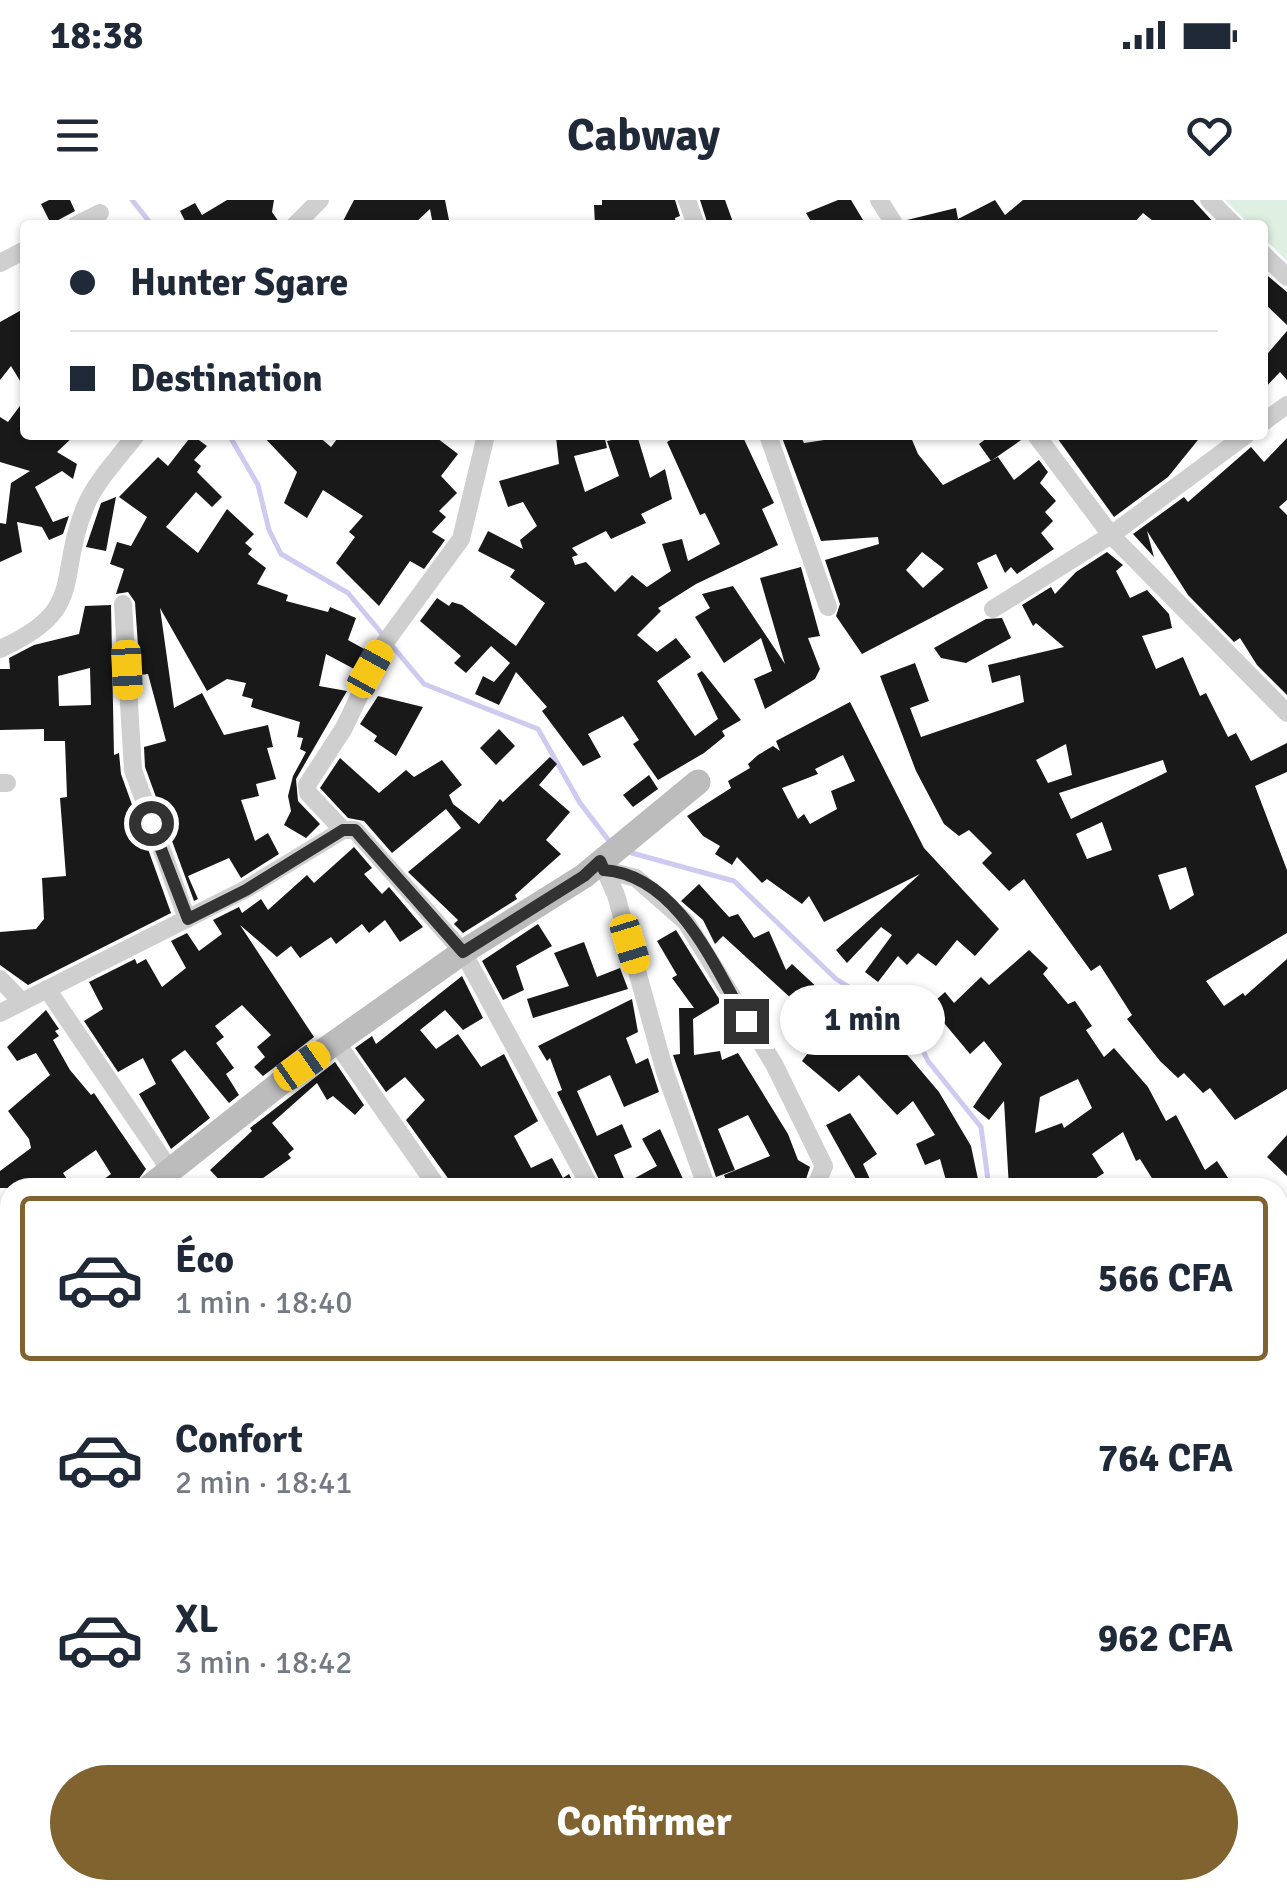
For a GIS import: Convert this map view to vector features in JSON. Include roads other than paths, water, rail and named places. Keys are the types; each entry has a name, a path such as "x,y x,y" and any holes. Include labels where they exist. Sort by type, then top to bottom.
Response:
{"street":[{"path":"300,220 320,200"},
{"path":"1209,200 1229,220"},
{"path":"86,220 100,213"},
{"path":"1268,259 1287,278"},
{"path":"0,648 34,633 59,608 87,502 132,440"},
{"path":"485,440 462,539 384,644 344,728 307,784 308,794 343,830 361,833 463,952 586,1178"},
{"path":"770,440 828,607"},
{"path":"1040,440 1110,535 1287,713"},
{"path":"993,609 1110,535 1239,440"},
{"path":"123,604 133,770 188,919"},
{"path":"160,1178 336,1042 463,952 584,876 698,782"},
{"path":"0,1013 246,890 343,830"},
{"path":"607,859 665,1072 704,1178"},
{"path":"607,859 636,878 686,922 774,1064 809,1131 824,1166 820,1178"},
{"path":"0,980 21,1001"},
{"path":"47,989 170,1170"},
{"path":"336,1042 431,1178"}],"waterway":[{"path":"132,200 148,220"},
{"path":"232,440 258,485 269,530 281,554 348,593 424,684 538,729 580,803 610,842"},
{"path":"628,852 734,881 836,979 911,1026 928,1061 981,1127 988,1178"}]}
